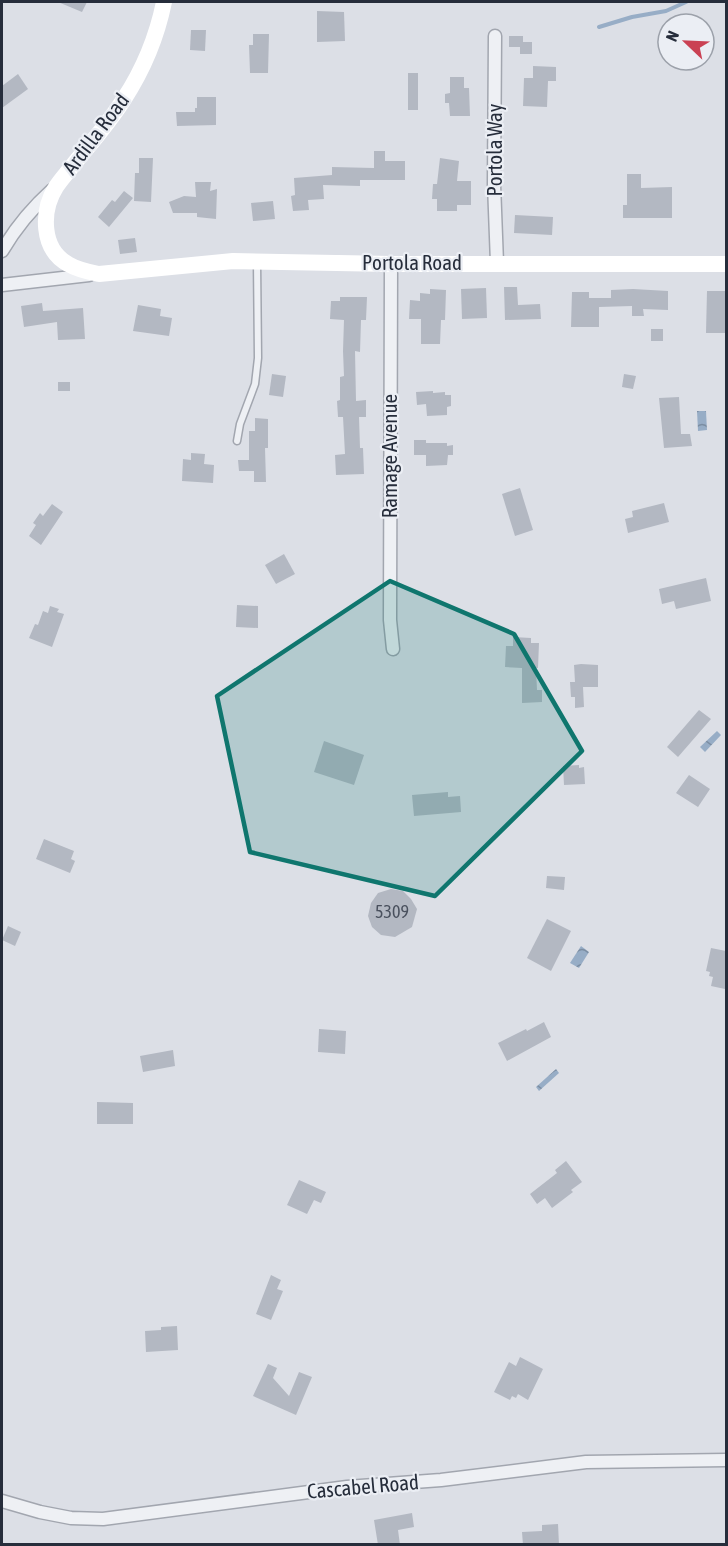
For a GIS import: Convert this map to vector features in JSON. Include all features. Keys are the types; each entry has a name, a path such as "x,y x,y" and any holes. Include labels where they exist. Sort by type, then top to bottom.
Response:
{"street":[{"name":"Ardilla Road","path":"2,252 12,234 33,208 55,188 110,120 134,83 148,55 164,2"},
{"name":"Portola Way","path":"495,36 494,184 497,263"},
{"name":"Portola Road","path":"55,188 45,222 49,242 60,259 68,265 99,274"},
{"name":"Portola Road","path":"2,285 233,261 391,264 726,264"},
{"name":"Ramage Avenue","path":"391,264 390,620 393,649"},
{"name":"Cascabel Road","path":"2,1501 71,1518 103,1520 347,1487 441,1480 586,1462 726,1460"}],"lane":[{"path":"237,441 240,424 255,384 258,358 257,262"}],"highlighted area":[{"path":"390,581 514,634 582,751 435,896 250,852 217,696"}],"water":[{"path":"697,411 706,411 707,430 698,431"},
{"path":"717,731 721,735 705,752 700,747"},
{"path":"581,946 589,952 579,968 570,963"},
{"path":"556,1069 559,1073 539,1091 536,1087"}],"building":[{"path":"58,2 87,2 82,12"},
{"path":"317,11 344,12 345,41 317,42"},
{"path":"191,30 206,30 205,51 190,50"},
{"path":"253,34 269,34 268,73 250,73 249,45 253,45"},
{"path":"509,36 523,36 523,42 532,42 532,54 520,54 520,47 509,47"},
{"path":"533,66 556,67 556,81 548,81 547,107 523,106 524,78 533,78"},
{"path":"408,73 418,73 418,110 408,110"},
{"path":"18,74 28,89 2,108 2,86"},
{"path":"450,77 464,77 464,88 469,88 470,116 450,116 449,103 445,103 445,94 450,93"},
{"path":"197,97 216,97 216,125 177,126 176,112 195,112"},
{"path":"374,151 385,151 385,161 405,161 405,180 360,180 360,186 323,185 324,199 308,200 309,210 293,211 291,196 295,195 294,178 332,175 332,167 374,168"},
{"path":"139,158 153,158 151,202 134,201 135,173 139,173"},
{"path":"440,158 459,161 457,181 471,181 471,205 457,205 457,211 437,211 437,199 432,199 433,184 437,184"},
{"path":"627,174 641,174 641,188 672,187 672,218 623,218 623,205 627,205"},
{"path":"195,182 211,182 210,191 217,189 216,219 197,217 197,213 173,213 169,202 184,196 196,197"},
{"path":"124,191 133,198 109,227 98,217 112,200 115,202"},
{"path":"273,201 275,219 253,221 251,203"},
{"path":"515,215 553,217 552,235 514,233"},
{"path":"135,238 137,252 120,254 118,240"},
{"path":"504,287 517,287 518,305 540,304 541,319 505,320"},
{"path":"486,288 487,318 462,319 461,289"},
{"path":"430,289 446,290 445,320 441,320 440,344 421,344 421,319 409,319 410,300 420,301 420,293 430,294"},
{"path":"611,290 668,291 668,310 643,309 644,316 632,316 632,306 599,307 599,327 571,327 572,292 589,292 589,298 611,298"},
{"path":"707,291 726,291 726,333 706,333"},
{"path":"340,297 367,297 366,320 361,320 360,352 355,351 356,401 366,400 366,417 359,417 364,474 336,475 335,455 345,454 343,417 338,417 337,401 340,400 340,377 344,376 344,320 330,319 331,301 340,301"},
{"path":"42,303 43,311 83,308 85,339 58,340 57,322 24,327 21,306"},
{"path":"138,305 161,309 160,316 172,318 169,336 133,331"},
{"path":"651,329 663,329 663,341 651,341"},
{"path":"272,374 286,376 283,397 269,395"},
{"path":"624,374 636,376 633,389 622,387"},
{"path":"58,382 70,382 70,391 58,391"},
{"path":"433,391 433,393 445,392 445,395 451,395 451,406 447,407 447,415 427,416 426,404 417,405 416,392"},
{"path":"679,397 681,434 690,434 692,446 664,448 659,398"},
{"path":"255,418 268,419 268,448 265,448 266,482 254,482 254,471 239,471 238,460 249,460 249,431 255,431"},
{"path":"414,440 453,445 453,455 448,455 447,465 426,466 426,455 414,455"},
{"path":"191,453 205,454 204,464 214,465 213,483 182,481 183,459 191,460"},
{"path":"520,488 533,530 515,536 502,494"},
{"path":"664,503 669,522 628,533 625,519 633,517 632,511"},
{"path":"52,504 63,512 41,545 29,536 36,525 33,523 40,513 43,516"},
{"path":"284,554 295,574 276,584 265,565"},
{"path":"706,578 711,601 676,609 674,601 662,604 659,589"},
{"path":"237,605 258,606 258,628 236,627"},
{"path":"50,606 59,609 57,612 64,614 52,647 29,638 35,624 38,625 43,611 48,613"},
{"path":"513,637 531,638 531,643 539,643 538,668 536,668 537,690 542,690 542,702 522,703 522,668 505,667 506,646 513,646"},
{"path":"574,665 598,665 598,687 583,687 584,707 575,708 575,697 571,697 570,682 575,682"},
{"path":"699,710 711,719 678,757 667,747"},
{"path":"324,741 364,755 354,785 314,772"},
{"path":"579,765 579,768 584,767 585,784 564,785 563,766"},
{"path":"689,775 710,789 698,807 676,793"},
{"path":"448,792 448,797 460,796 461,812 414,816 412,795"},
{"path":"44,839 74,851 71,859 75,861 70,873 36,859"},
{"path":"547,876 565,877 564,890 546,888"},
{"path":"391,889 403,891 417,909 412,927 395,937 381,935 372,927 368,916 371,903 378,893"},
{"path":"547,919 571,931 551,971 527,958"},
{"path":"8,926 21,932 15,946 2,940"},
{"path":"711,948 726,951 725,989 711,986 713,977 709,976 710,972 706,971"},
{"path":"544,1022 551,1037 507,1061 498,1043"},
{"path":"319,1029 346,1031 345,1054 318,1052"},
{"path":"173,1050 175,1066 143,1072 140,1056"},
{"path":"97,1102 133,1103 133,1124 97,1124"},
{"path":"566,1161 582,1182 552,1208 545,1198 537,1204 530,1194 557,1173 555,1170"},
{"path":"299,1180 326,1192 321,1203 314,1200 307,1214 287,1205"},
{"path":"271,1275 281,1280 277,1289 283,1291 271,1320 256,1314"},
{"path":"177,1326 178,1350 146,1352 145,1331"},
{"path":"520,1357 543,1369 528,1400 518,1394 516,1398 512,1396 510,1400 494,1392 509,1362 516,1366"},
{"path":"268,1364 277,1368 273,1378 289,1396 299,1372 312,1377 296,1415 253,1396"},
{"path":"412,1513 414,1527 398,1530 400,1545 378,1545 374,1520"},
{"path":"558,1524 559,1545 523,1545 522,1532 542,1531 542,1525"}],"waterway":[{"path":"599,27 632,17 666,11 686,2"}]}
